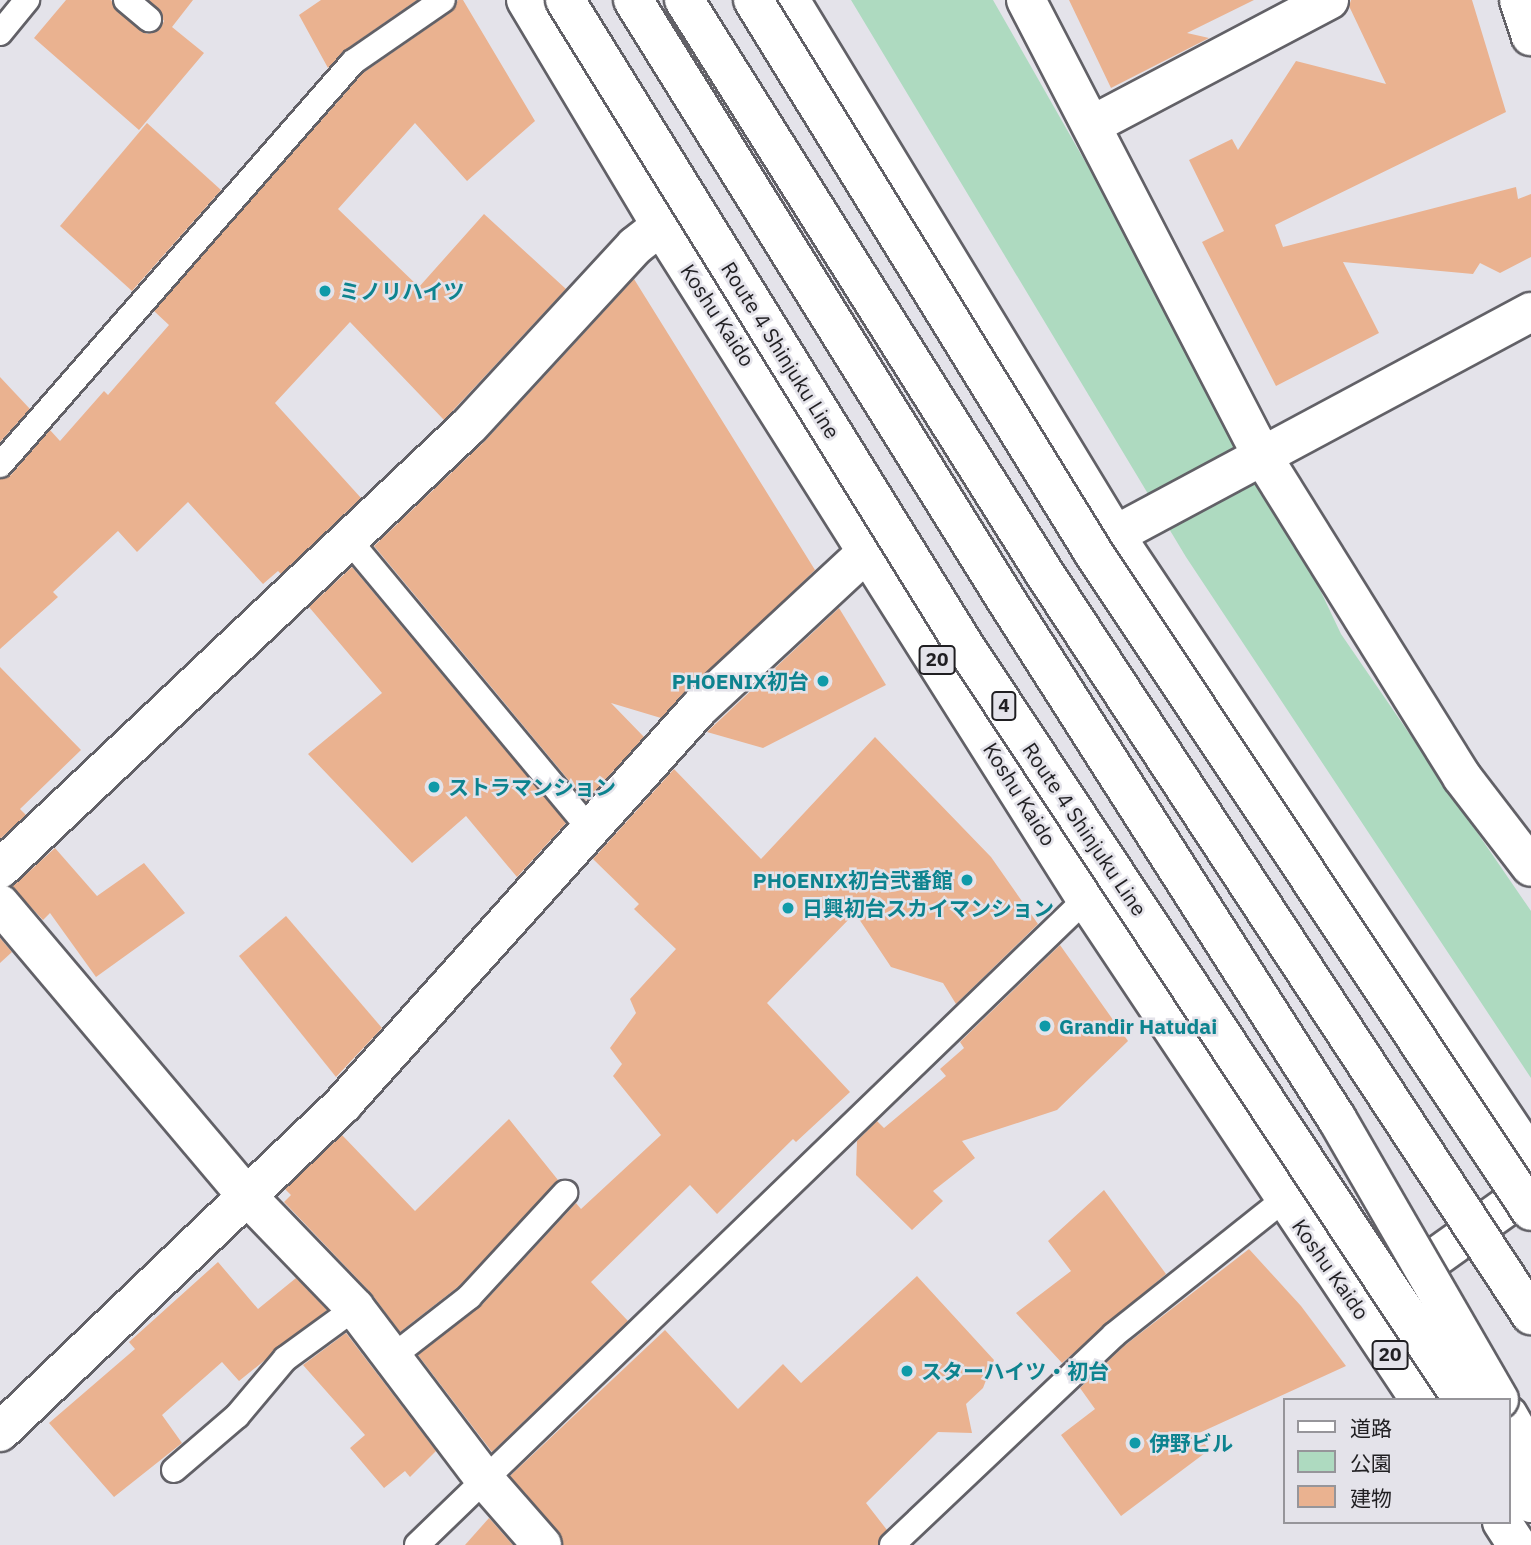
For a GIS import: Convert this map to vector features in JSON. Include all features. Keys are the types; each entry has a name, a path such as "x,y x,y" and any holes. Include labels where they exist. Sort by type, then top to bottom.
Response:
{"main road":[{"name":"Koshu Kaido","path":"526,0 661,226 1086,898 1283,1200 1419,1398"},
{"name":"Route 4 Shinjuku Line","path":"565,0 964,645 1462,1398"},
{"path":"634,0 1003,595 1337,1119 1498,1398"},
{"path":"684,0 1043,571 1531,1315"},
{"path":"752,0 1093,552 1531,1211"},
{"path":"790,0 1115,535 1531,1158"},
{"path":"1026,0 1261,454 1447,755 1531,867"},
{"path":"1092,125 1329,0"},
{"path":"1519,0 1531,36"},
{"path":"0,869 469,426 635,246 661,226"},
{"path":"1115,535 1261,454 1531,313"},
{"path":"0,1432 245,1194 343,1104 700,707 869,551"},
{"path":"0,904 245,1194 355,1308 486,1481 542,1545"},
{"path":"1360,1311 1531,1189"},
{"path":"1510,1418 1531,1455"},
{"path":"1510,1471 1531,1503"},
{"path":"1503,1524 1517,1545"}],"lane":[{"path":"0,33 27,0"},
{"path":"126,0 149,19"},
{"path":"0,464 353,62 443,0"},
{"path":"349,540 590,829"},
{"path":"416,1545 486,1481 1086,898"},
{"path":"392,1357 469,1297 565,1193"},
{"path":"892,1545 1114,1335 1283,1200"},
{"path":"174,1470 237,1416 285,1359 355,1308"}],"green space":[{"path":"851,0 993,0 1274,493 1341,634 1531,911 1531,1078 1186,557"}],"building":[{"path":"66,0 111,0 117,11 147,34 160,29 164,21 149,0 193,0 172,27 204,53 139,130 34,38"},
{"path":"321,0 417,0 345,50 328,68 299,15"},
{"path":"458,0 463,0 535,121 467,181 415,123 338,209 419,287 484,214 566,289 444,420 350,322 275,403 361,498 281,574 278,571 263,584 188,502 137,552 118,531 53,592 58,597 0,649 0,479 11,475 50,430 60,441 104,391 108,395 169,325 154,311 363,73 451,12"},
{"path":"1069,0 1254,0 1187,33 1209,38 1111,88"},
{"path":"1351,0 1472,0 1506,112 1275,225 1283,247 1516,187 1518,199 1531,194 1531,257 1500,273 1480,263 1473,274 1343,262 1379,333 1276,386 1202,242 1224,231 1189,160 1232,139 1238,150 1296,61 1386,84 1349,6"},
{"path":"147,123 221,190 132,291 60,226"},
{"path":"634,279 815,570 661,718 611,703 644,737 586,801 374,546 485,441"},
{"path":"0,377 30,409 0,442"},
{"path":"352,567 566,823 517,877 466,816 412,863 308,754 382,693 309,607"},
{"name":"PHOENIX初台","path":"839,608 886,685 763,748 707,732"},
{"path":"0,667 81,750 20,809 26,815 0,839"},
{"path":"875,737 991,857 1038,924 956,1004 943,983 891,967 855,913 767,1003 850,1092 796,1142 793,1139 717,1214 690,1185 591,1282 628,1321 492,1452 418,1355 480,1307 576,1203 581,1209 661,1135 613,1076 622,1064 610,1048 636,1013 630,999 676,949 634,909 639,904 593,859 674,769 761,859"},
{"path":"55,848 97,896 144,863 185,913 96,977 50,913 43,920 12,887"},
{"path":"286,916 382,1028 336,1077 239,956"},
{"path":"0,938 12,952 0,963"},
{"name":"Grandir Hatudai","path":"1060,945 1128,1041 1057,1110 962,1141 975,1158 933,1191 943,1201 912,1230 856,1175 857,1141 877,1121 884,1128 946,1076 940,1069 964,1048 960,1042"},
{"path":"509,1119 558,1180 459,1286 400,1332 371,1293 284,1202 291,1195 285,1189 342,1135 415,1211"},
{"path":"1104,1190 1166,1274 1062,1363 1016,1313 1071,1271 1048,1241"},
{"path":"1249,1249 1301,1306 1346,1366 1197,1434 1209,1450 1121,1516 1061,1435 1095,1409 1080,1388 1124,1346"},
{"path":"218,1262 258,1309 296,1278 327,1310 239,1381 222,1362 162,1415 182,1443 114,1497 49,1423 135,1349 129,1342"},
{"path":"917,1276 994,1360 983,1388 966,1404 972,1433 938,1432 866,1503 887,1530 878,1545 563,1545 558,1531 510,1476 665,1330 738,1409 783,1364 801,1383"},
{"path":"346,1333 436,1451 410,1477 405,1471 384,1488 350,1448 365,1435 303,1365"},
{"path":"489,1518 513,1545 465,1545"}],"place":[{"name":"ミノリハイツ","path":"325,291"},
{"name":"PHOENIX初台","path":"823,681"},
{"name":"ストラマンション","path":"434,787"},
{"name":"PHOENIX初台弐番館","path":"967,880"},
{"name":"日興初台スカイマンション","path":"788,908"},
{"name":"Grandir Hatudai","path":"1045,1026"},
{"name":"スターハイツ・初台","path":"907,1371"},
{"name":"伊野ビル","path":"1135,1443"}]}
